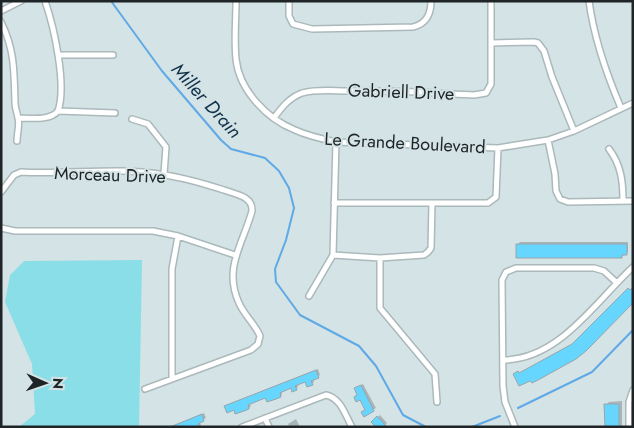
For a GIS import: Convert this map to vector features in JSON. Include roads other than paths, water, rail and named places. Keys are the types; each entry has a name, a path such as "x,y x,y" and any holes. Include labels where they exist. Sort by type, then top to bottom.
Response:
{"street":[{"path":"1,11 21,1"},
{"path":"19,118 52,116 58,111 60,106 56,34 45,1"},
{"name":"Le Grande Boulevard","path":"236,1 236,58 240,78 250,96 274,118 293,130 315,138 336,142 498,148 548,140 574,131 633,103"},
{"path":"289,1 290,21 298,26 312,29 413,28 419,26 425,20 430,12 431,1"},
{"path":"491,1 492,43 534,42 538,44 544,51 552,77 574,131"},
{"path":"589,1 593,28 602,61 621,108"},
{"path":"1,22 10,42 13,55 15,105 19,118 17,141"},
{"name":"Gabriell Drive","path":"274,118 283,105 292,98 314,91 381,90 474,95 486,93 491,84 492,43"},
{"path":"58,56 114,55"},
{"path":"58,111 115,113"},
{"path":"132,120 148,124 166,147 164,174"},
{"path":"548,140 553,162 556,191 560,199 568,202 633,202"},
{"path":"310,296 333,256 336,142"},
{"path":"334,203 481,204 492,201 496,197 497,190 498,148"},
{"path":"609,149 621,170 623,201"},
{"name":"Morceau Drive","path":"2,188 14,175 21,172 164,174 216,188 242,196 250,201 252,206 252,211 235,255"},
{"path":"333,256 380,258 422,256 431,248 432,203"},
{"path":"1,228 15,231 152,231 178,236 235,255 232,268 235,293 239,305 260,336 258,344 251,350 144,389"},
{"path":"172,379 172,269 178,236"},
{"path":"380,258 380,308 435,374 437,402"},
{"path":"515,427 505,402 503,360 502,280 508,270 516,268 594,268 604,272 617,283"},
{"path":"503,360 520,360 556,342 570,332 633,268"},
{"path":"629,427 629,402 633,390"},
{"path":"242,427 326,394 338,401 352,427"},
{"path":"265,418 269,427"}],"waterway":[{"name":"Miller Drain","path":"111,1 162,71 221,140 231,149 265,158 279,171 289,188 294,208 286,240 275,269 276,282 300,315 359,346 376,366 403,415 426,427"},
{"name":"Miller Drain","path":"518,408 592,372 633,330"},
{"name":"Miller Drain","path":"472,427 500,416"}]}
